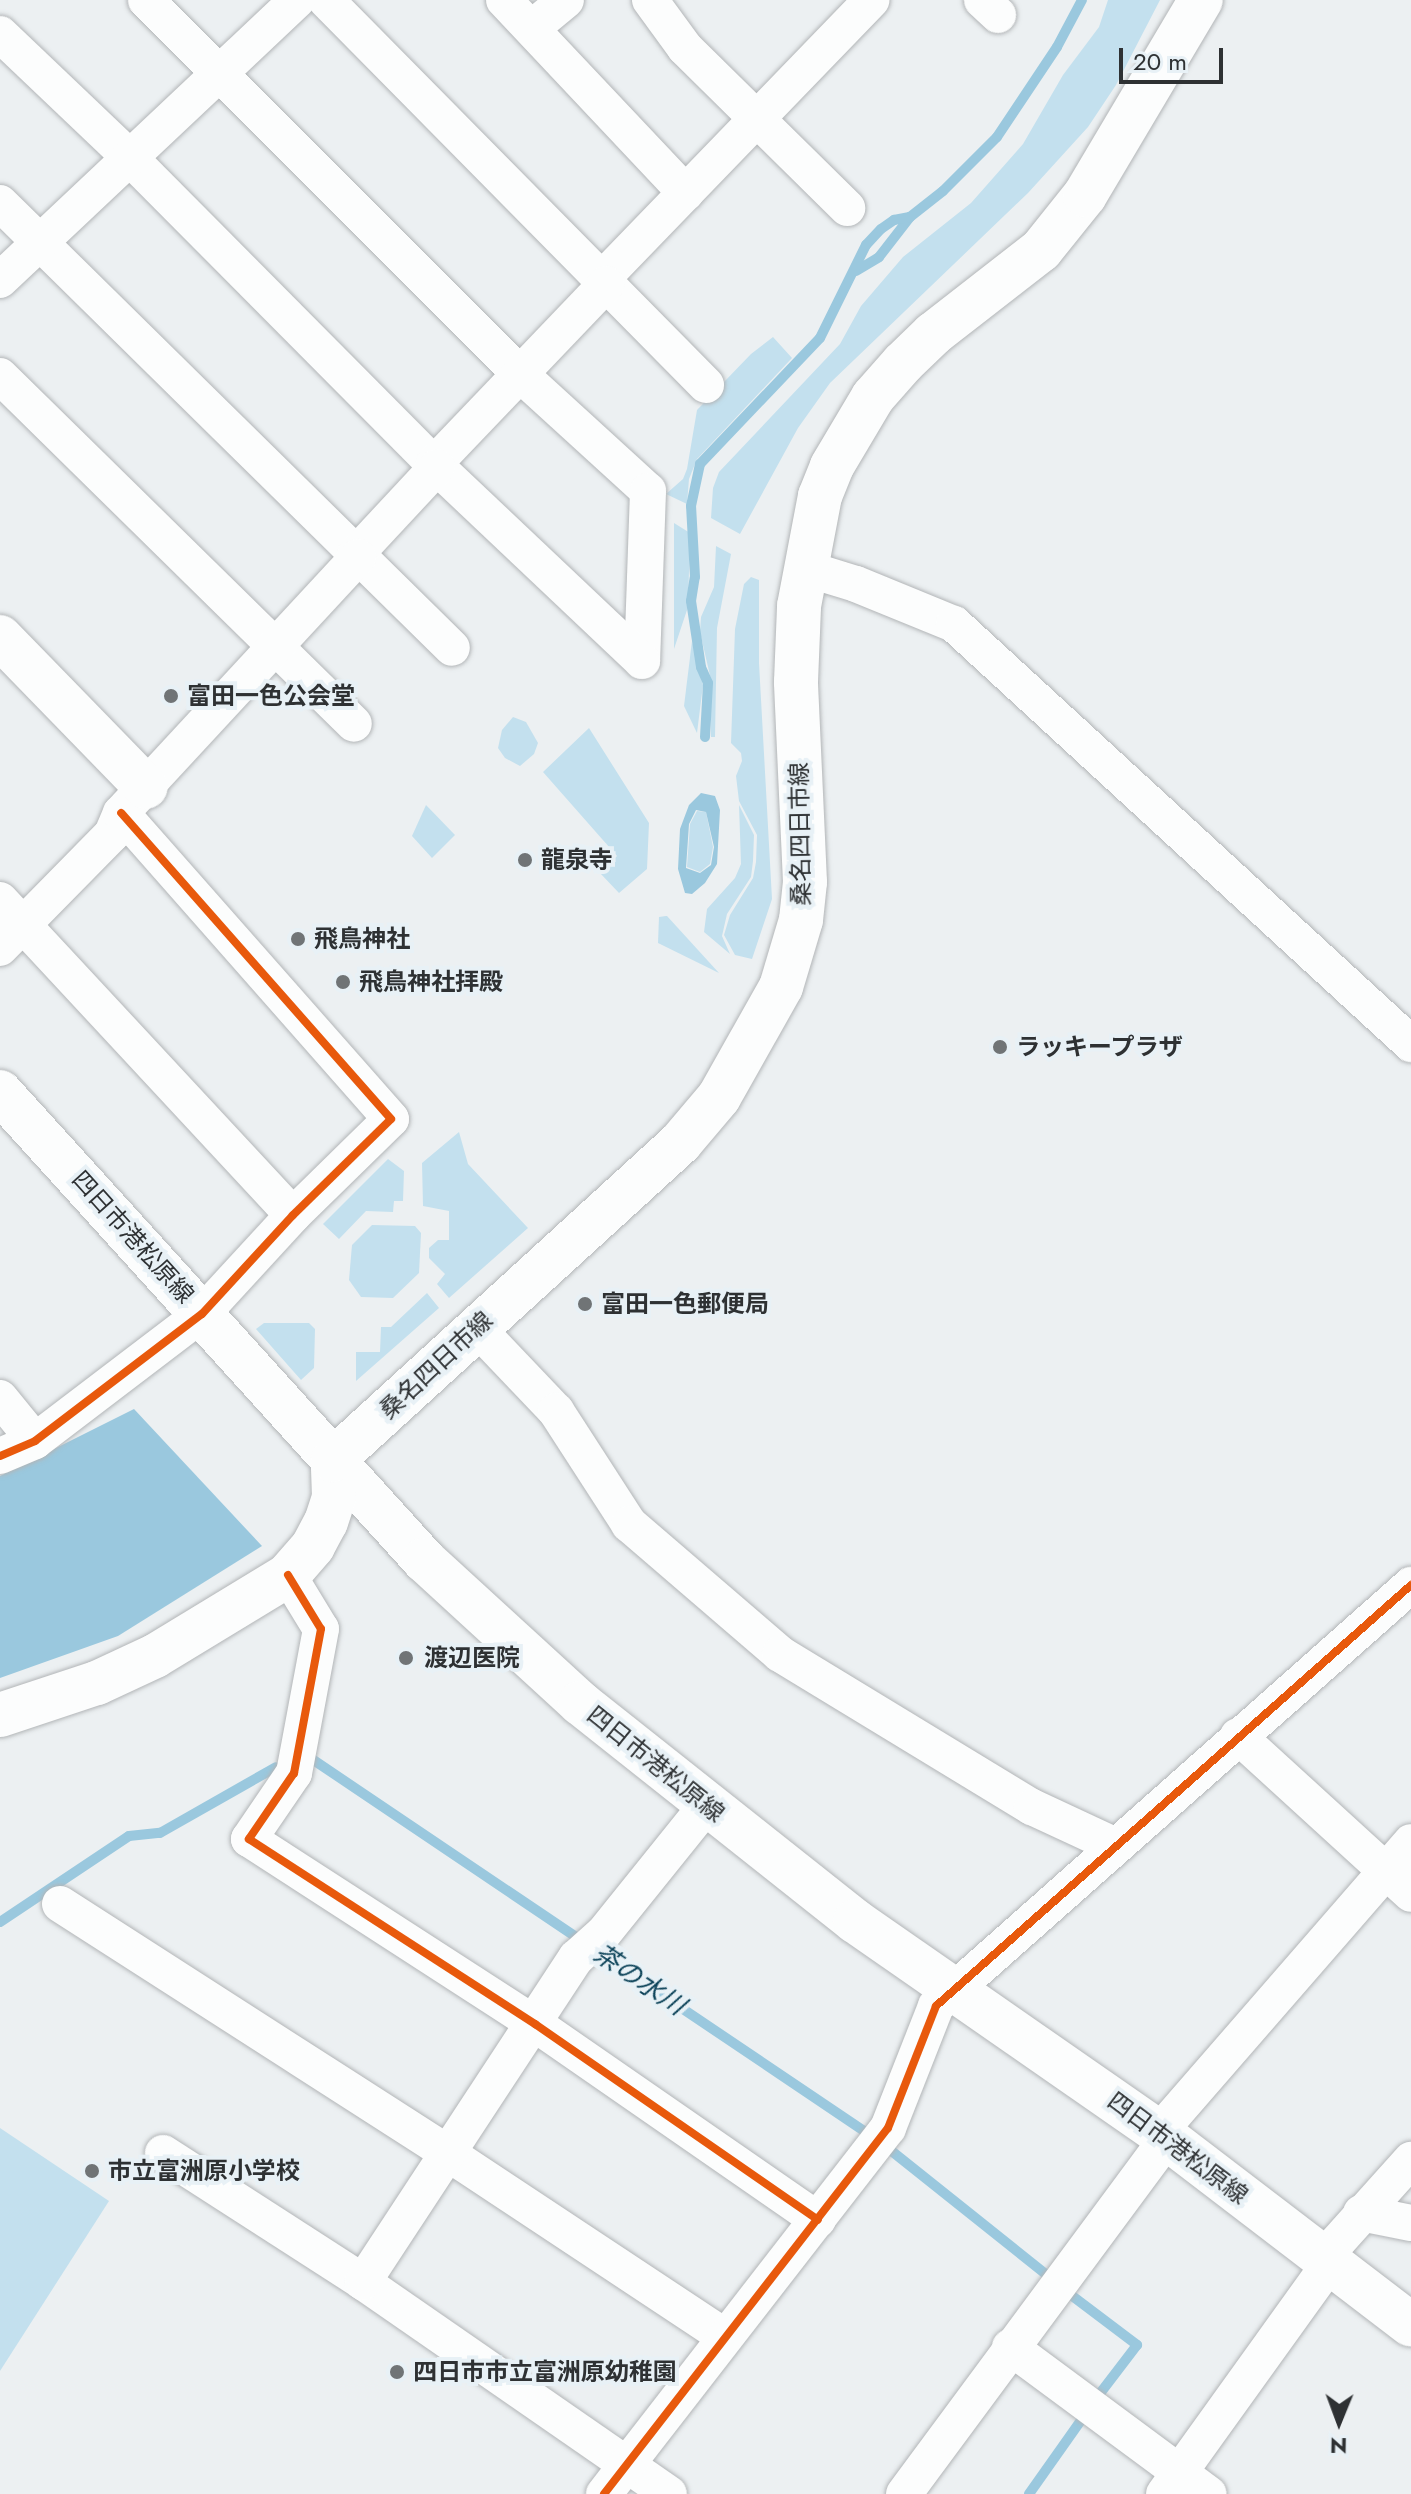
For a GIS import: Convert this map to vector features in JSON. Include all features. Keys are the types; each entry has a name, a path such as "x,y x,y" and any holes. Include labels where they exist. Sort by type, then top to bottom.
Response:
{"main road":[{"name":"桑名四日市線","path":"326,1452 476,1327 681,1142 719,1097 781,987 801,920 805,882 796,682 799,606 820,496 832,466 873,397 933,334 993,290 1050,239 1085,195 1201,0"},
{"path":"0,637 133,800"},
{"name":"四日市港松原線","path":"0,1092 424,1560 580,1703 706,1806 855,1921 1163,2135 1411,2325"},
{"path":"0,1715 97,1683 155,1656 288,1575 313,1546 326,1522 334,1497 326,1452"}],"street":[{"path":"0,34 130,158 435,466 642,661 648,491 520,374 146,0"},
{"path":"0,280 297,0"},
{"path":"326,0 706,385"},
{"path":"504,0 686,193"},
{"path":"532,28 566,0"},
{"path":"650,0 685,48 847,208"},
{"path":"293,1215 8,924 112,834 133,800 275,650 435,466 686,193 871,0"},
{"path":"0,203 452,648"},
{"path":"0,376 275,650 354,724"},
{"path":"804,568 856,584 954,624 1411,1044"},
{"path":"0,1456 35,1441 206,1318 293,1215 391,1119 133,800"},
{"path":"476,1327 556,1411 629,1524 780,1654 1032,1807 1114,1845"},
{"path":"0,1398 35,1441"},
{"path":"288,1575 321,1629 294,1773 249,1839 535,2024 818,2220"},
{"path":"604,2494 878,2141 936,2006 1114,1845 1411,1585"},
{"path":"1238,1736 1399,1883"},
{"path":"363,2282 576,1958 603,1934 706,1806"},
{"path":"904,2494 1163,2135 1399,1883 1411,1842"},
{"path":"60,1904 449,2154 725,2337"},
{"path":"163,2153 363,2282 669,2494"},
{"path":"1172,2484 1361,2213 1411,2160"},
{"path":"1361,2213 1411,2223"},
{"path":"1010,2347 1172,2484 1209,2494"}],"shaded area":[{"path":"1108,0 1160,0 1116,85 1088,127 1028,193 830,383 798,428 740,534 711,518 713,488 719,472 840,344 861,306 903,257 971,203 1023,144 1063,75 1099,27"},
{"path":"773,337 792,358 697,459 689,479 687,504 666,494 683,479 687,469 697,410 751,354"},
{"path":"674,523 690,533 688,607 674,649"},
{"path":"716,546 731,554 717,628 715,737 711,737 711,680 700,632 701,617 714,587"},
{"path":"751,577 759,580 759,663 772,899 752,959 735,955 724,935 730,915 753,878 756,862 757,835 739,801 736,776 742,761 741,753 731,743 735,629 744,584"},
{"path":"692,641 703,685 697,733 684,706"},
{"path":"513,717 526,722 538,743 534,754 520,766 505,758 498,748 502,730"},
{"path":"589,728 649,823 647,869 619,893 600,873 617,856 543,772"},
{"path":"701,793 715,796 720,810 717,864 705,883 692,894 685,893 678,869 680,829 689,805","holes":["696,810 706,812 714,847 711,865 700,873 686,868 689,824"]},
{"path":"426,805 455,835 432,858 412,836"},
{"path":"739,805 754,835 753,861 751,877 727,914 722,936 730,954 704,932 707,909 735,878 741,864"},
{"path":"697,811 706,812 713,847 710,864 700,872 687,867 690,824"},
{"path":"667,916 719,973 658,943 659,917"},
{"path":"459,1132 468,1164 528,1228 449,1298 437,1284 445,1274 429,1258 429,1248 438,1240 449,1240 449,1211 423,1206 422,1163"},
{"path":"388,1159 404,1171 403,1201 394,1201 393,1212 366,1211 339,1239 323,1224"},
{"path":"372,1225 415,1226 421,1233 419,1273 393,1298 361,1297 349,1280 352,1245"},
{"path":"427,1293 439,1308 356,1381 356,1352 380,1352 381,1327 391,1327"},
{"path":"264,1323 309,1323 315,1329 314,1368 301,1380 256,1329"},
{"path":"134,1409 262,1546 118,1636 0,1678 0,1476"},
{"path":"0,2128 109,2201 0,2371"}],"waterway":[{"path":"705,737 708,683 701,667 691,601 695,577 691,506 700,464 820,338 866,245 881,229 894,220 910,217 943,191 997,137 1057,47 1082,0"},
{"path":"856,271 879,257 910,217"},
{"name":"茶の水川","path":"306,1755 879,2141 1047,2275"},
{"path":"0,1922 129,1836 160,1833 276,1767"},
{"path":"1071,2295 1137,2345 1098,2396"},
{"path":"1029,2494 1082,2419"}],"cycle path":[{"path":"0,1456 35,1441 202,1314 293,1215 391,1119 121,813"},
{"path":"288,1575 321,1629 294,1773 249,1839 535,2024 818,2220"},
{"path":"604,2494 888,2128 936,2006 1411,1585"}],"place":[{"name":"富田一色公会堂","path":"171,696"},
{"name":"龍泉寺","path":"525,860"},
{"name":"飛鳥神社","path":"298,939"},
{"name":"飛鳥神社拝殿","path":"343,982"},
{"name":"ラッキープラザ","path":"1000,1047"},
{"name":"富田一色郵便局","path":"585,1304"},
{"name":"渡辺医院","path":"406,1658"},
{"name":"市立富洲原小学校","path":"92,2171"},
{"name":"四日市市立富洲原幼稚園","path":"397,2372"}]}
